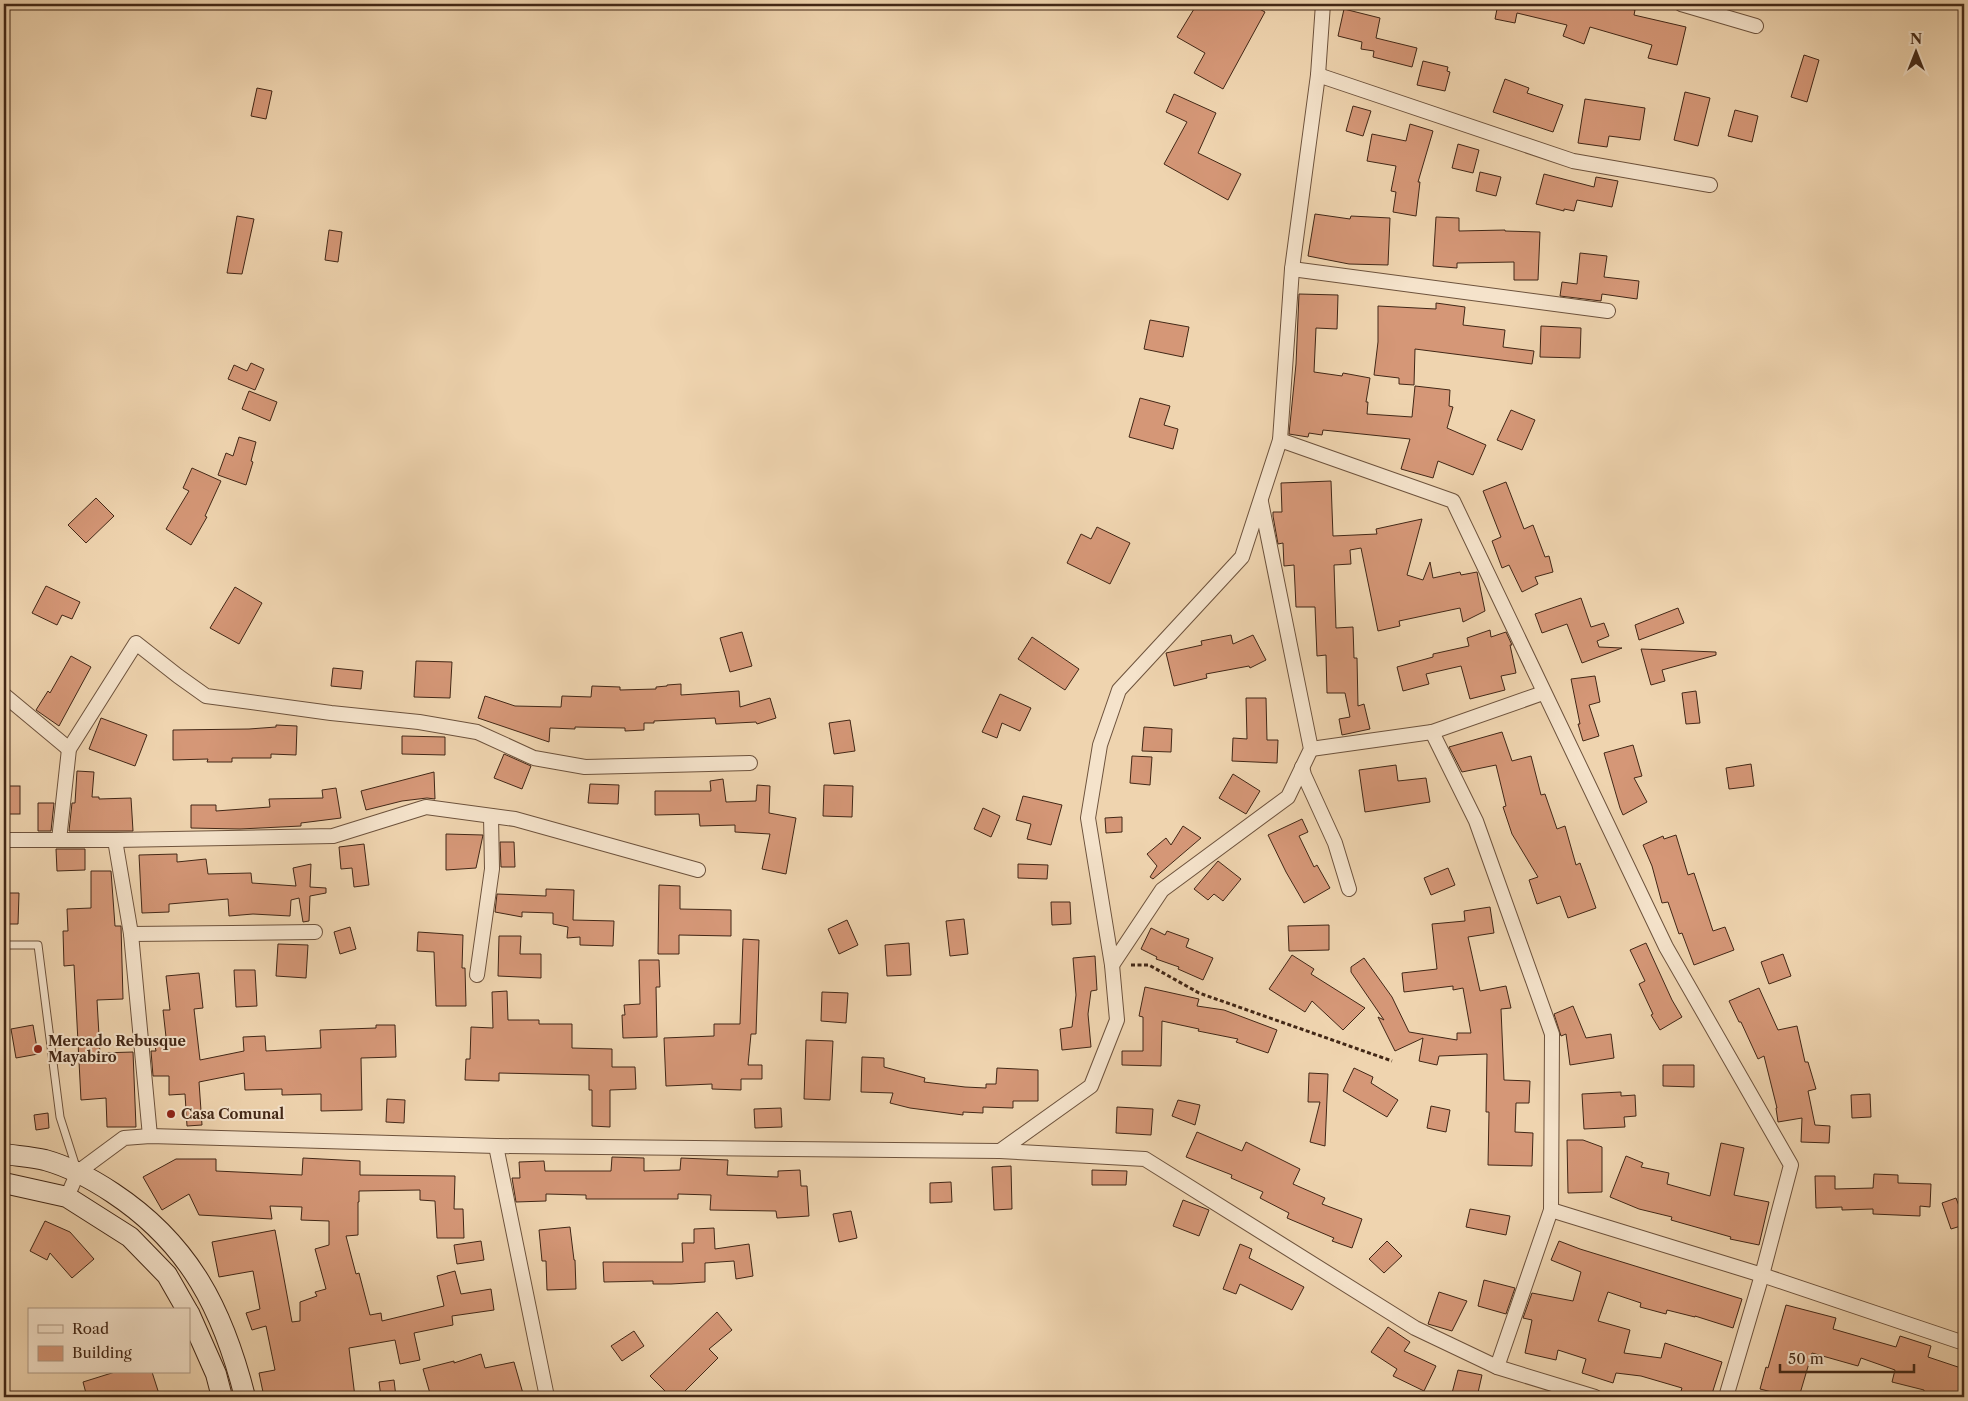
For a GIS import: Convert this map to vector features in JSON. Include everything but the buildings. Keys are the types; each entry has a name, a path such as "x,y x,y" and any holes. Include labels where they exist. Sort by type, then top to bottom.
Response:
{"main road":[{"path":"4,1154 44,1160 78,1172 134,1207 160,1230 183,1256 215,1306 239,1373 245,1397"},
{"path":"4,1183 68,1197 130,1237 167,1275 186,1308"},
{"path":"190,1316 216,1374 222,1397"}],"street":[{"path":"1000,1151 1091,1086 1117,1020 1112,965 1088,818 1100,746 1119,690 1242,557 1280,440 1292,269 1318,75 1323,4"},
{"path":"1681,4 1756,26"},
{"path":"1318,75 1573,161 1710,186"},
{"path":"1292,269 1608,311"},
{"path":"1280,440 1453,501 1543,693 1666,947 1792,1165 1726,1397"},
{"path":"1112,965 1162,890 1288,797 1311,749 1260,500"},
{"path":"59,840 69,749 136,643 206,696 332,713 420,722 477,732 534,758 585,766 750,763"},
{"path":"1311,749 1432,732 1543,693"},
{"path":"4,696 69,749"},
{"path":"1432,732 1476,821 1552,1034 1551,1210 1497,1367"},
{"path":"1302,766 1304,775 1334,843 1349,889"},
{"path":"4,840 333,836 426,807 515,819 698,870"},
{"path":"477,976 492,869 491,816"},
{"path":"115,840 131,934 150,1136"},
{"path":"131,934 315,932"},
{"path":"68,1197 78,1172 124,1138 150,1136 496,1146 1000,1151 1145,1159 1415,1328 1497,1367 1595,1397"},
{"path":"496,1146 547,1397"},
{"path":"1551,1210 1762,1275 1964,1342"}],"lane":[{"path":"4,945 38,945 60,1117 78,1172"}],"path":[{"path":"1112,965 1149,965 1199,993 1392,1061"}],"place":[{"name":"Mercado Rebusque Mayabiro","path":"38,1049"},
{"name":"Casa Comunal","path":"171,1114"}]}
